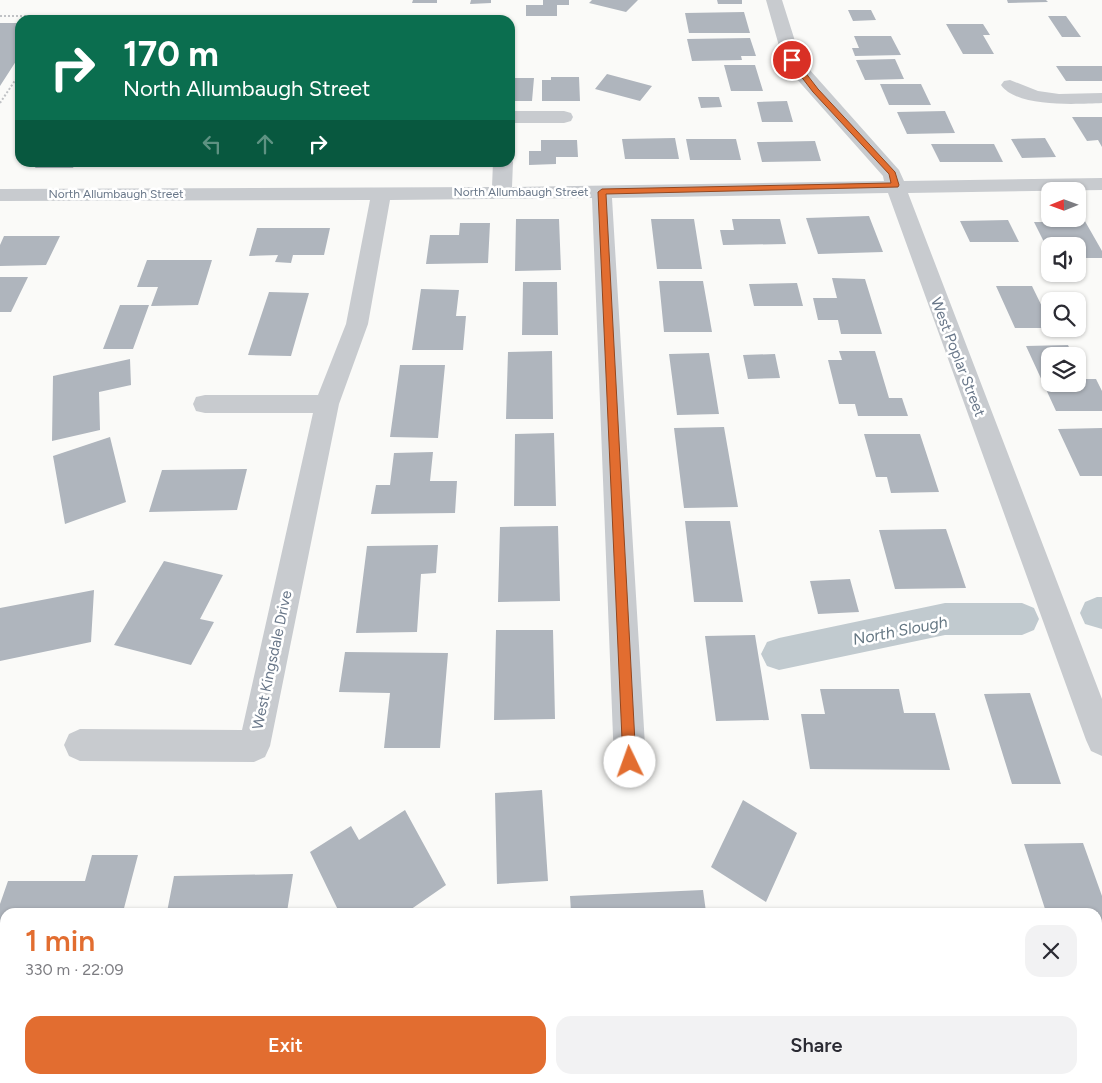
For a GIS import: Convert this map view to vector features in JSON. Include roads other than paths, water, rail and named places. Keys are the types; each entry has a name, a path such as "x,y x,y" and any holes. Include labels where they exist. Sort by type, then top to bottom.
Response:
{"street":[{"name":"West Poplar Street","path":"774,0 792,60 816,90 892,174 900,204 1102,740"},
{"path":"1010,86 1034,96 1059,99 1102,98"},
{"path":"515,117 564,116"},
{"path":"502,193 503,167"},
{"name":"North Allumbaugh Street","path":"0,195 502,193 895,185 1102,184"},
{"path":"602,192 630,762"},
{"name":"West Kingsdale Drive","path":"80,745 254,746 327,404 356,324 381,193"},
{"path":"205,404 327,404"}],"waterway":[{"name":"North Slough","path":"1097,613 1102,613"},
{"name":"North Slough","path":"779,654 945,619 1022,619"}]}
